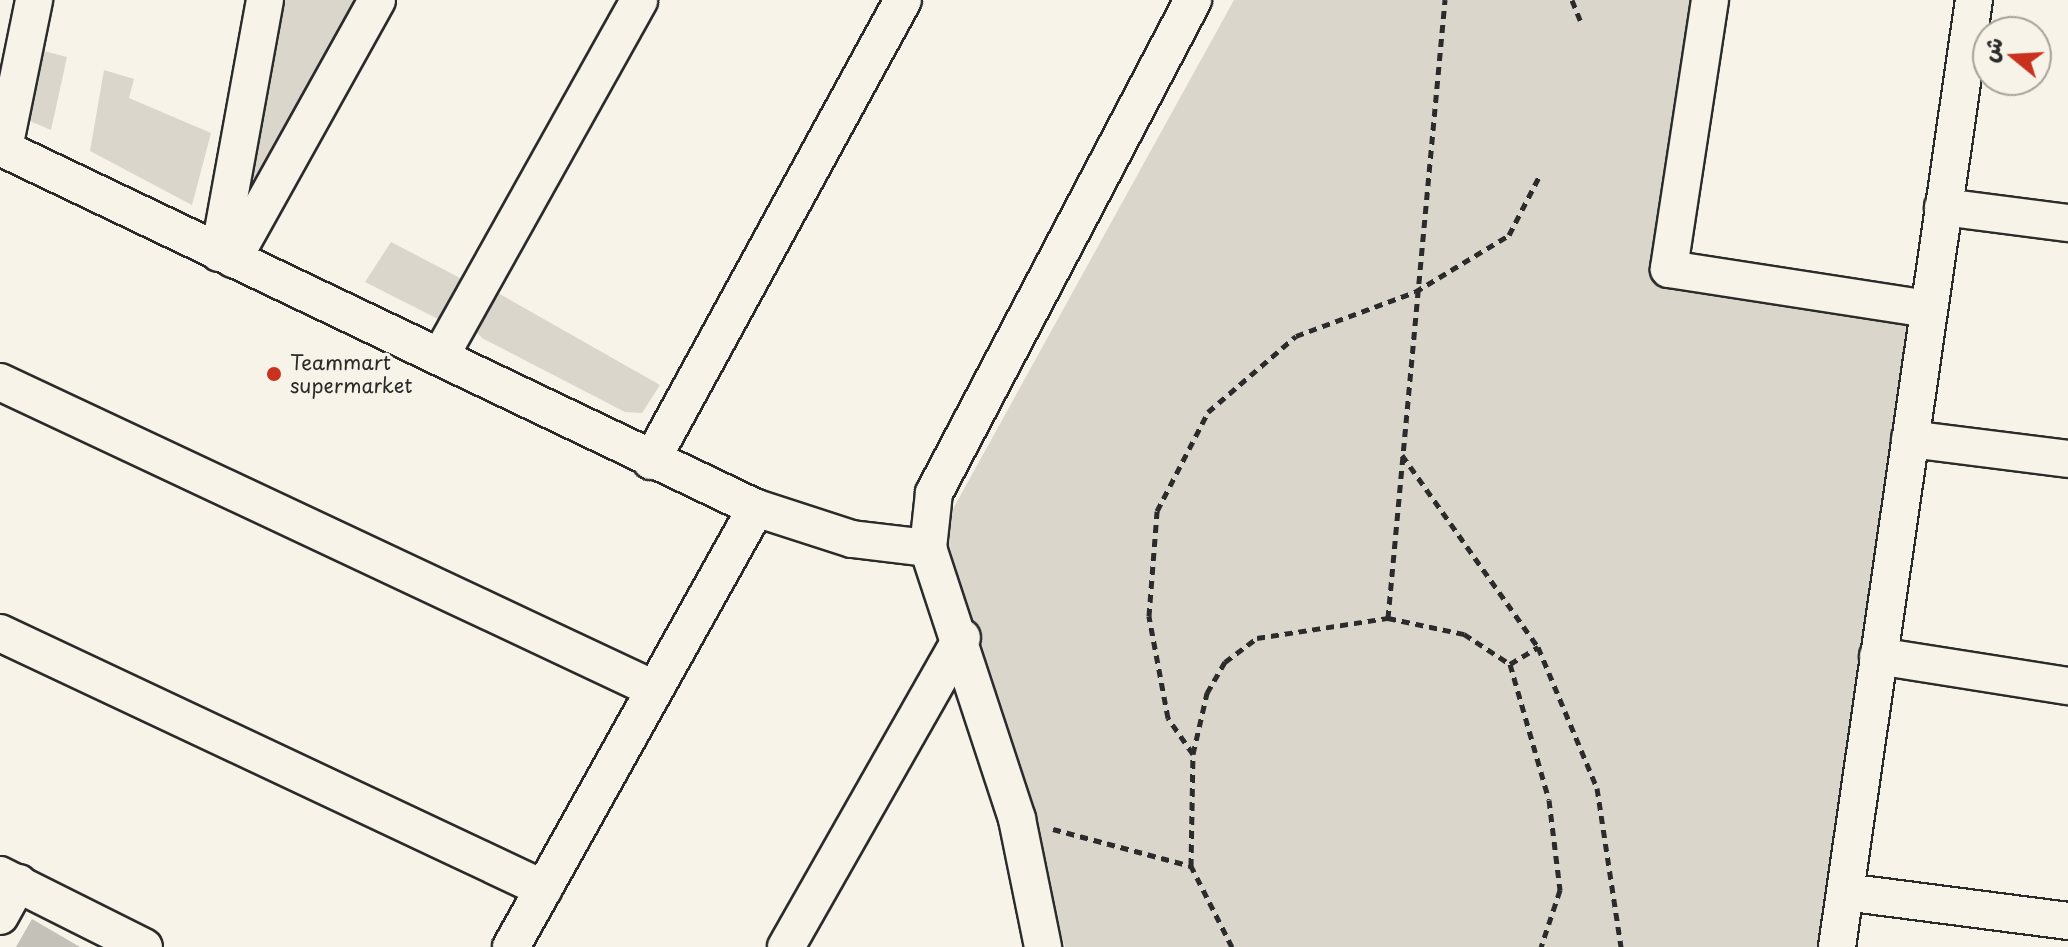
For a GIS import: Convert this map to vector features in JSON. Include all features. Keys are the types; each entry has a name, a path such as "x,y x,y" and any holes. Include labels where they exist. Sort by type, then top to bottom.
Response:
{"street":[{"path":"34,0 2,148 441,355 651,461 756,508 852,539 928,548"},
{"path":"226,256 265,0"},
{"path":"226,256 377,0"},
{"path":"441,355 639,0"},
{"path":"651,461 903,0"},
{"path":"1042,946 1017,819 962,637 928,548 934,493 1193,0"},
{"path":"1710,0 1669,269 1928,309"},
{"path":"1837,947 1974,0"},
{"path":"1943,207 2068,223"},
{"path":"0,382 654,689"},
{"path":"1910,439 2068,459"},
{"path":"511,947 756,508"},
{"path":"0,633 544,889"},
{"path":"786,947 962,637"},
{"path":"1878,656 2068,686"},
{"path":"0,916 9,879 144,947"},
{"path":"1845,892 2068,921"}],"path":[{"path":"1388,618 1415,292 1445,0"},
{"path":"1572,0 1580,20"},
{"path":"1193,754 1168,718 1149,616 1157,511 1208,412 1296,336 1415,292 1509,235 1539,177"},
{"path":"1401,454 1538,647 1597,788 1621,947"},
{"path":"1232,947 1191,866 1193,754 1207,693 1225,662 1257,638 1388,618 1464,634 1510,664 1549,800 1560,890 1541,947"},
{"path":"1510,664 1538,647"},
{"path":"1017,819 1191,866"}],"shaded area":[{"path":"282,0 357,0 256,180 246,173"},
{"path":"1234,0 1714,0 1674,281 1919,323 1826,947 1065,947 943,527"},
{"path":"40,50 67,57 51,130 25,119"},
{"path":"104,70 134,79 129,98 211,133 192,205 90,151"},
{"path":"391,242 462,279 438,319 365,282"},
{"path":"498,293 660,385 642,413 625,412 482,338 475,330"}],"building":[{"path":"32,919 80,947 16,947"}],"place":[{"name":"Teammart supermarket","path":"274,374"}]}
